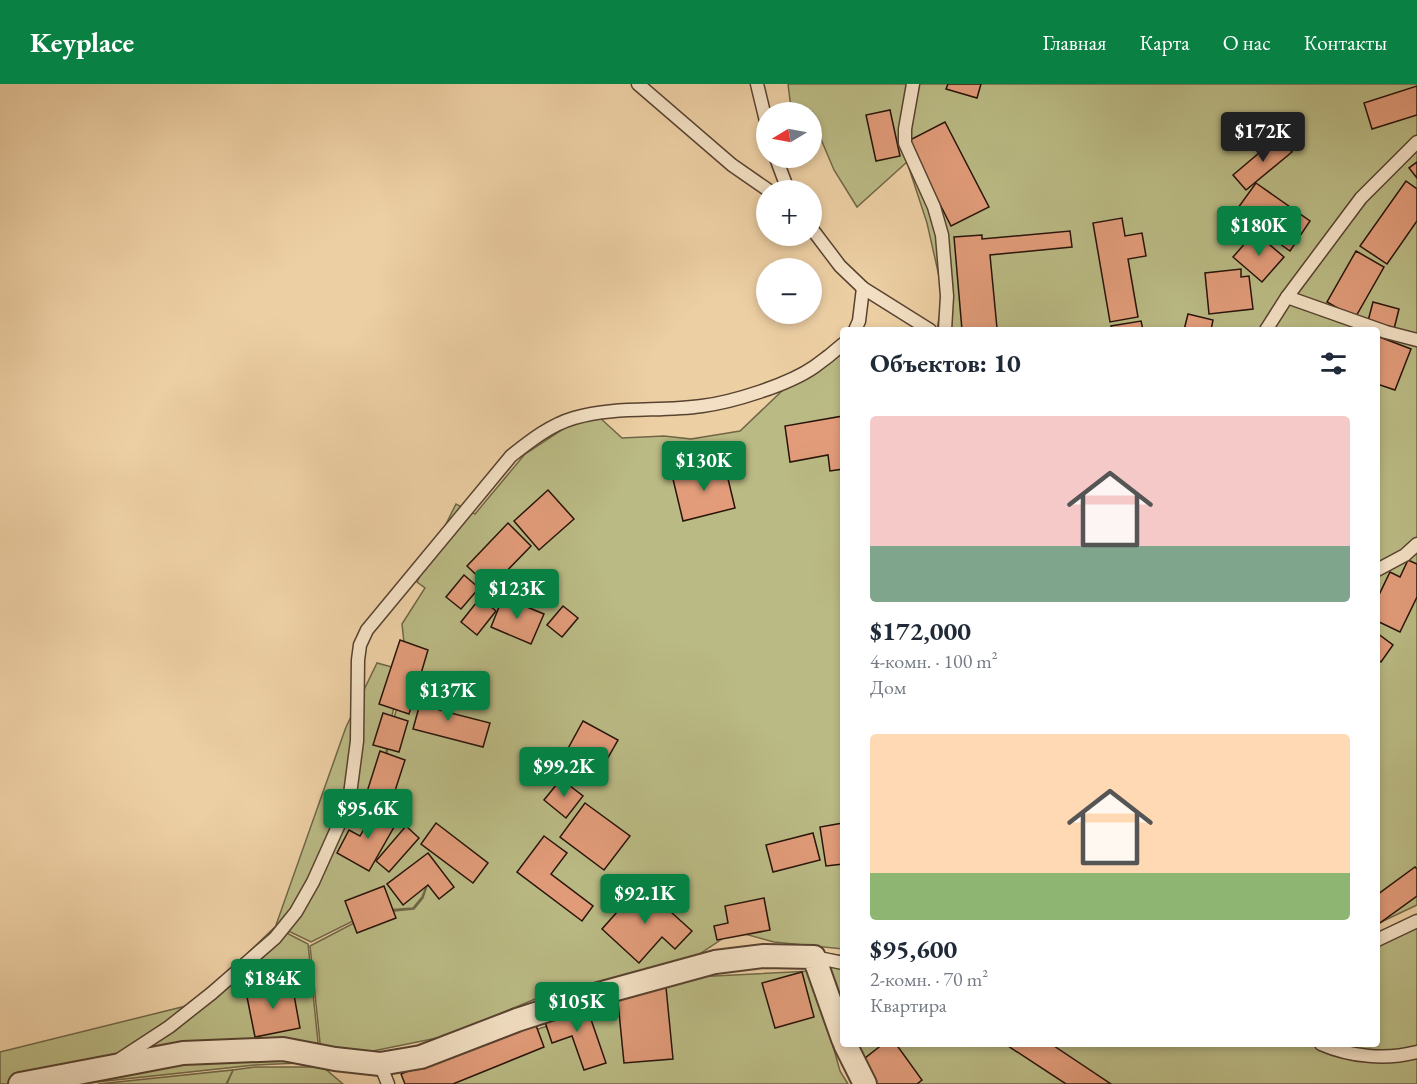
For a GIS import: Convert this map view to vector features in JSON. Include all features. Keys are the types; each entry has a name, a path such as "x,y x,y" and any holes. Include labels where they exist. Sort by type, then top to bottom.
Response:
{"street":[{"path":"20,1084 183,1053 283,1049 335,1059 384,1074 421,1057 517,1020 581,1000 715,962 764,956 814,957 840,1031"},
{"path":"846,1047 865,1084"}],"lane":[{"path":"638,84 732,165 756,182"},
{"path":"757,84 761,102"},
{"path":"913,84 905,129 906,143 934,207 942,235 947,296 945,327"},
{"path":"1268,327 1287,297 1360,198 1417,142"},
{"path":"822,242 840,266 863,288 925,327"},
{"path":"856,327 863,288"},
{"path":"1287,297 1372,327"},
{"path":"1380,330 1417,339"},
{"path":"111,1065 169,1027 212,993 275,938 296,912 313,882 349,802 357,741 358,660 360,645 367,630 511,456 540,433 573,418 604,412 701,406 726,401 787,381 813,368 840,346"},
{"path":"1380,568 1405,555 1417,544"},
{"path":"1380,939 1417,921"},
{"path":"814,957 840,962"},
{"path":"1331,1047 1356,1055 1389,1056 1417,1052"}],"green space":[{"path":"788,84 1417,84 1417,905 1380,923 1380,327 938,327 943,294 927,223 907,162 857,207 834,170 822,142 822,102 790,102"},
{"path":"840,347 840,949 774,942 734,931 695,957 543,1004 540,997 447,1036 358,1054 321,1052 310,946 373,913 414,909 423,898 431,874 422,897 413,908 373,911 311,942 276,925 346,727 377,663 403,670 388,732 384,774 390,733 407,671 402,624 425,588 417,582 456,504 475,514 525,454 572,423 598,416 622,438 664,436 691,439 740,431 824,351"},
{"path":"1417,915 1417,1084 870,1084 851,1047 1380,1047 1380,934"},
{"path":"275,927 308,944 320,1062 255,1065 78,1084 0,1084 0,1052 194,1004"},
{"path":"820,952 840,955 840,1015"},
{"path":"812,971 840,1071 848,1084 410,1084 502,1041 695,977"},
{"path":"255,1067 323,1067 343,1084 227,1084 233,1070"},
{"path":"233,1070 226,1084 98,1084"}],"building":[{"path":"948,84 981,84 977,98 946,89"},
{"path":"1417,86 1417,115 1372,129 1364,103"},
{"path":"890,110 900,156 876,161 866,115"},
{"path":"945,122 989,207 951,226 908,141"},
{"path":"1279,136 1292,152 1246,190 1233,175"},
{"path":"1417,162 1417,178 1409,168"},
{"path":"1406,181 1417,189 1417,221 1387,264 1360,246"},
{"path":"1256,183 1310,221 1290,251 1235,212"},
{"path":"1122,218 1125,236 1142,233 1146,256 1128,259 1138,317 1110,322 1093,223"},
{"path":"1070,231 1072,247 990,255 997,327 962,327 954,237 982,235 982,239"},
{"path":"1255,232 1284,257 1262,282 1233,257"},
{"path":"1356,251 1384,267 1355,318 1327,302"},
{"path":"1241,269 1241,277 1249,276 1253,309 1209,314 1205,273"},
{"path":"1373,302 1399,309 1394,329 1368,321"},
{"path":"1188,314 1213,320 1212,327 1185,327"},
{"path":"1141,321 1142,327 1111,327"},
{"path":"1380,337 1411,349 1395,390 1380,385"},
{"path":"840,417 840,469 830,471 828,455 790,462 785,426"},
{"path":"724,462 735,508 683,521 672,475"},
{"path":"548,490 574,519 539,550 514,521"},
{"path":"508,523 531,546 490,588 467,566"},
{"path":"1408,560 1417,564 1417,597 1400,632 1380,622 1380,593 1390,572 1400,577"},
{"path":"464,575 479,588 461,609 446,597"},
{"path":"503,597 544,614 531,644 491,627"},
{"path":"480,598 496,611 477,635 461,622"},
{"path":"563,606 578,618 562,637 547,625"},
{"path":"1380,635 1393,645 1380,661"},
{"path":"400,640 428,650 409,714 379,704"},
{"path":"424,689 443,694 439,710 490,723 483,747 413,729"},
{"path":"383,713 408,721 399,752 373,745"},
{"path":"583,721 618,740 593,784 559,765"},
{"path":"380,751 405,760 391,803 366,795"},
{"path":"561,779 583,796 566,818 544,800"},
{"path":"585,803 630,836 604,870 560,837"},
{"path":"376,808 398,820 369,871 337,853 349,830 360,836"},
{"path":"436,823 488,863 473,883 421,844"},
{"path":"840,824 840,864 826,866 820,827"},
{"path":"406,826 419,838 389,872 376,861"},
{"path":"813,833 820,860 773,872 766,845"},
{"path":"544,836 567,853 551,874 593,906 582,921 517,872"},
{"path":"428,853 454,887 439,899 428,885 403,905 387,884"},
{"path":"1415,867 1417,869 1417,896 1380,923 1380,893"},
{"path":"641,885 692,931 675,949 662,937 639,963 602,929"},
{"path":"384,886 396,918 357,933 345,901"},
{"path":"764,898 770,930 717,940 714,926 728,923 725,906"},
{"path":"802,972 814,1017 775,1028 762,983"},
{"path":"292,984 300,1028 255,1037 246,992"},
{"path":"666,987 673,1059 624,1063 617,992"},
{"path":"585,1002 606,1063 584,1070 572,1036 552,1043 543,1016"},
{"path":"534,1020 544,1047 453,1084 405,1084 401,1074"},
{"path":"879,1047 898,1047 922,1080 917,1084 876,1084 860,1062"},
{"path":"1010,1047 1056,1047 1111,1084 1066,1084"}]}
